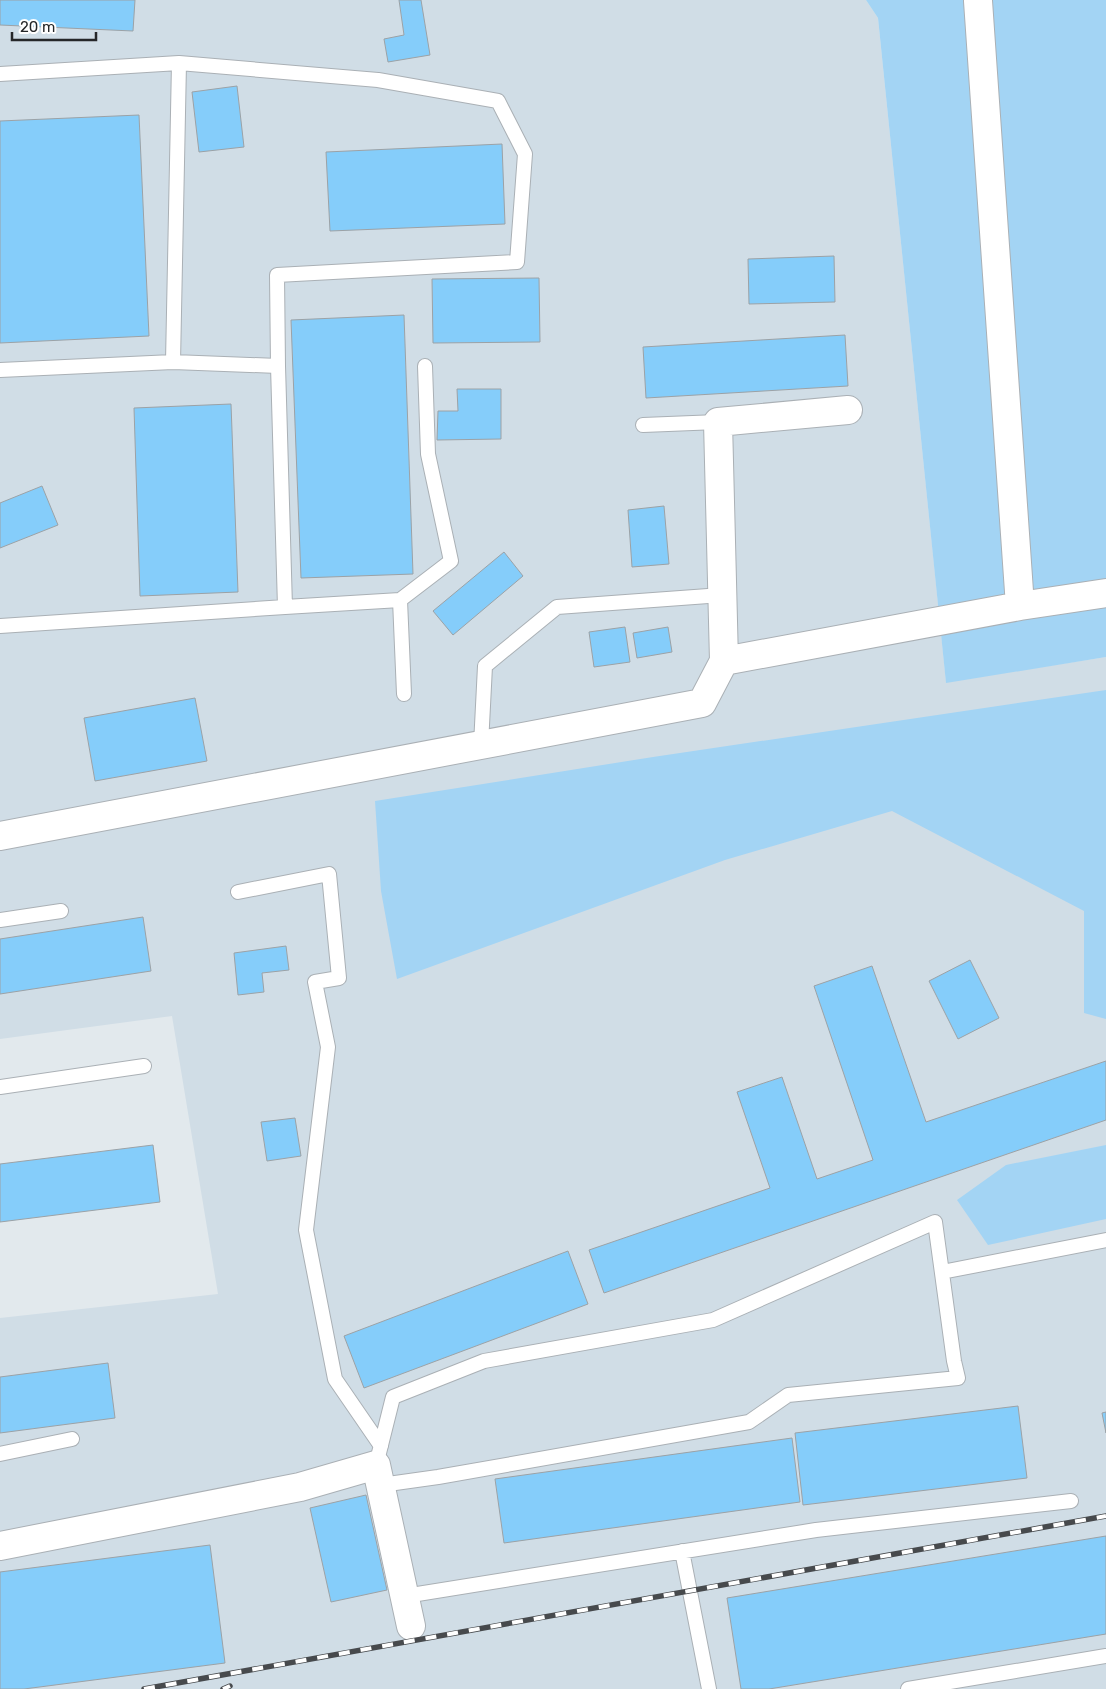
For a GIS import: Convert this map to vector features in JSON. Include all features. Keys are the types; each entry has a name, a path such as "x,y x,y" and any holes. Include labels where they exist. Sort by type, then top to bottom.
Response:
{"street":[{"path":"978,1 1020,606"},
{"path":"0,836 702,703 724,661 718,422 848,410"},
{"path":"724,661 1020,606 1106,593"},
{"path":"0,1546 300,1487 379,1465 411,1626"}],"lane":[{"path":"0,74 179,63 378,80 498,101 525,154 517,262 277,275 285,607"},
{"path":"173,362 179,63"},
{"path":"0,370 173,362 278,366"},
{"path":"0,626 400,600 451,561 428,454 424,366"},
{"path":"643,425 718,422"},
{"path":"481,745 485,666 557,607 722,595"},
{"path":"400,600 404,694"},
{"path":"238,892 329,874 339,978 314,982 328,1047 306,1230 335,1379 379,1465"},
{"path":"0,920 61,911"},
{"path":"0,1087 144,1066"},
{"path":"935,1222 958,1378 788,1395 749,1422 438,1477 379,1465 393,1397 484,1361 713,1320 935,1222"},
{"path":"942,1272 1106,1240"},
{"path":"0,1454 72,1439"},
{"path":"405,1596 816,1530 1071,1501"},
{"path":"682,1551 708,1689"},
{"path":"908,1689 1106,1656"}],"shaded area":[{"path":"0,0 866,0 878,18 946,682 1106,657 1106,1689 0,1689 0,1318 218,1294 172,1016 0,1039"},
{"path":"866,0 1106,0 1106,657 946,683 878,18"},
{"path":"1106,690 1106,1019 1084,1013 1084,911 892,811 725,860 397,979 381,891 375,801 653,757"},
{"path":"1106,1145 1106,1219 988,1245 957,1200 1006,1165"}],"building":[{"path":"0,0 135,0 133,31 0,25"},
{"path":"399,0 421,0 430,55 388,62 384,39 404,35"},
{"path":"237,86 244,147 199,152 192,92"},
{"path":"139,115 149,336 0,343 0,121"},
{"path":"502,144 505,224 330,231 326,152"},
{"path":"834,256 835,302 749,304 748,259"},
{"path":"539,278 540,342 433,343 432,279"},
{"path":"404,315 413,574 301,578 291,320"},
{"path":"845,335 848,386 646,398 643,347"},
{"path":"457,389 501,389 501,439 437,440 438,411 458,411"},
{"path":"231,404 238,592 140,596 134,408"},
{"path":"42,486 58,525 0,548 0,503"},
{"path":"664,506 669,564 632,567 628,510"},
{"path":"504,552 523,576 453,635 433,611"},
{"path":"625,627 630,662 594,667 589,632"},
{"path":"668,627 672,652 637,658 633,633"},
{"path":"195,698 207,761 95,781 84,718"},
{"path":"143,917 151,971 0,994 0,939"},
{"path":"286,946 289,970 262,973 264,992 238,995 234,953"},
{"path":"970,960 999,1018 958,1039 929,981"},
{"path":"872,966 926,1122 1106,1061 1106,1120 604,1293 589,1250 770,1188 737,1092 782,1077 817,1179 873,1160 814,986"},
{"path":"295,1118 301,1156 267,1161 261,1122"},
{"path":"153,1145 160,1202 0,1222 0,1164"},
{"path":"568,1251 588,1304 364,1388 344,1336"},
{"path":"108,1363 115,1418 0,1433 0,1377"},
{"path":"1018,1406 1027,1478 803,1505 795,1433"},
{"path":"1106,1412 1106,1433 1102,1413"},
{"path":"792,1438 800,1502 504,1543 495,1479"},
{"path":"366,1495 387,1590 331,1602 310,1508"},
{"path":"1106,1536 1106,1634 769,1689 741,1689 727,1598"},
{"path":"210,1545 225,1663 24,1689 0,1689 0,1572"}],"railway":[{"path":"144,1689 1106,1516"},
{"path":"223,1689 230,1686"}]}
